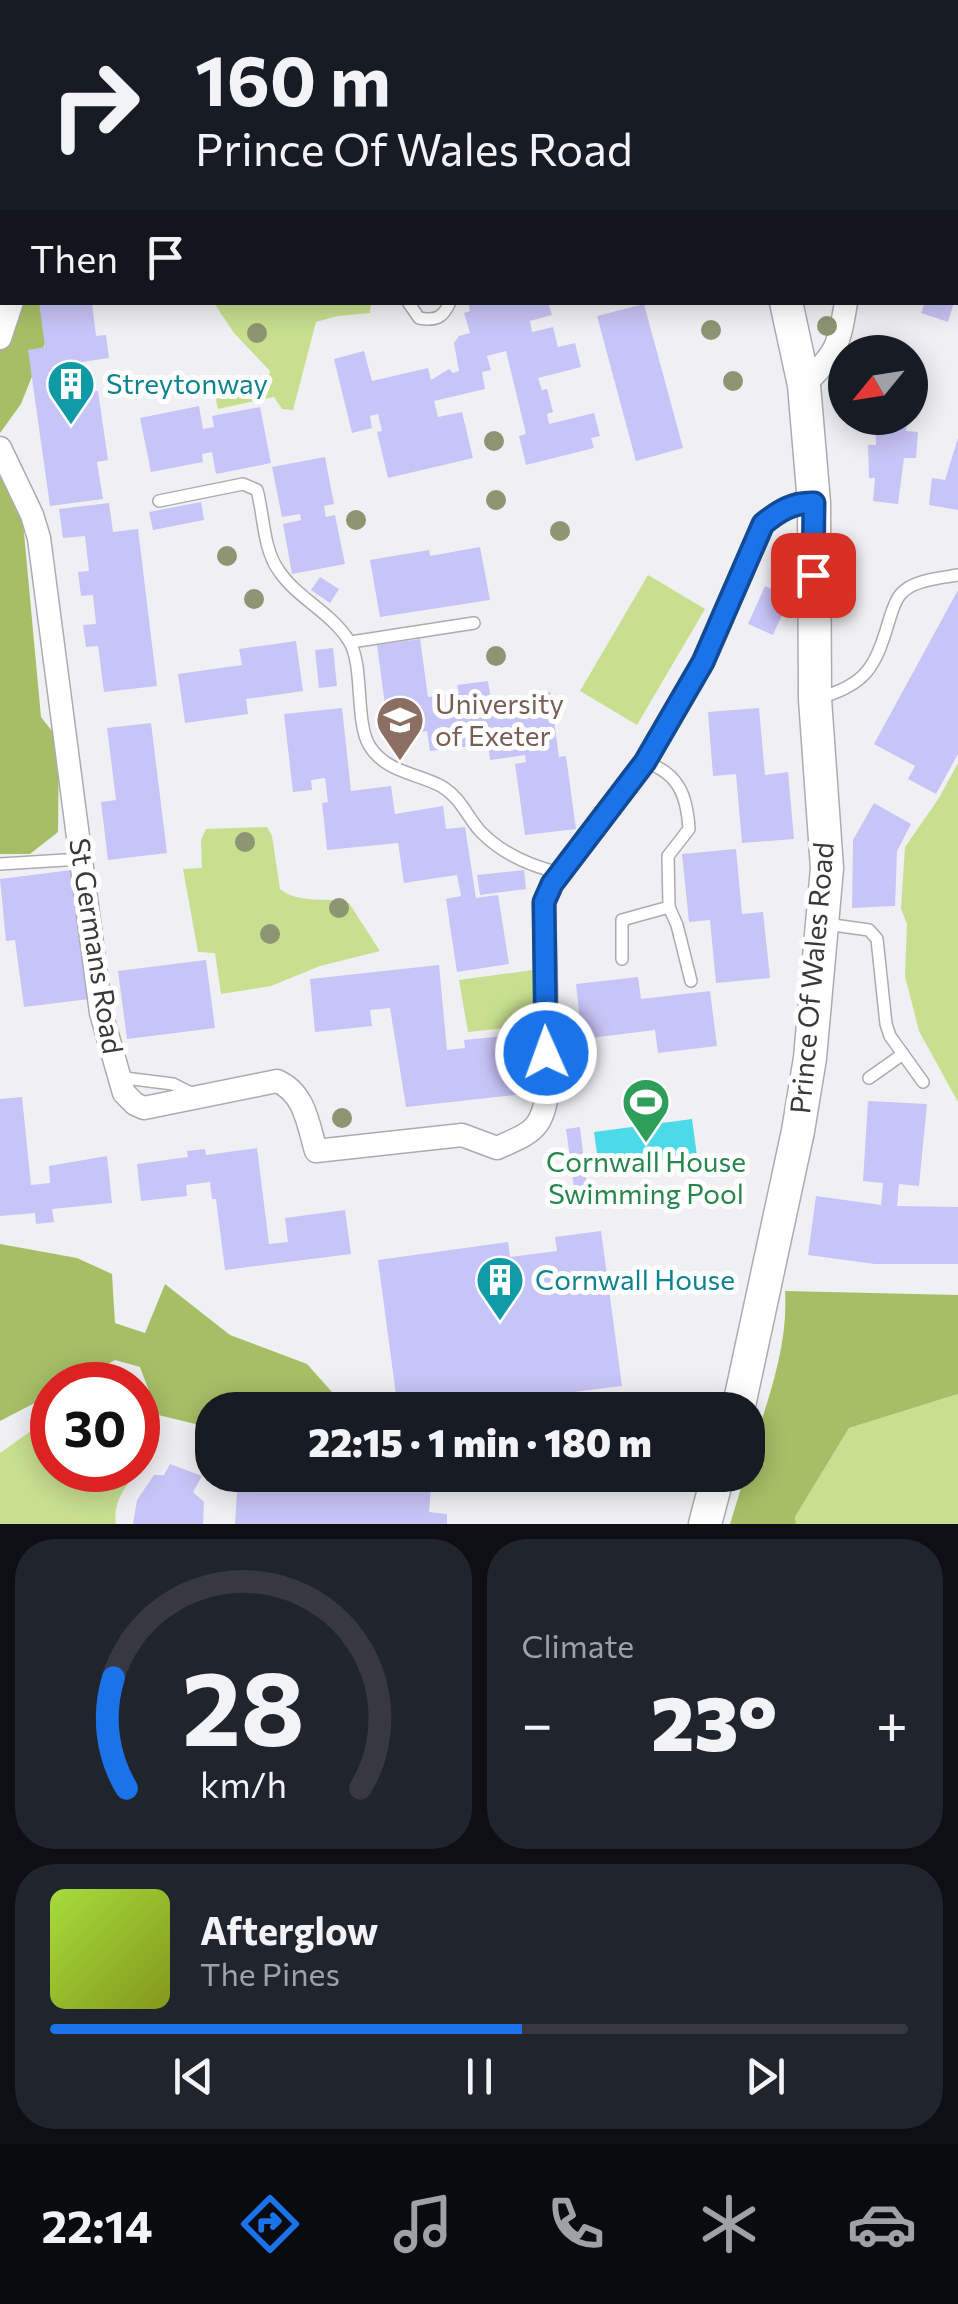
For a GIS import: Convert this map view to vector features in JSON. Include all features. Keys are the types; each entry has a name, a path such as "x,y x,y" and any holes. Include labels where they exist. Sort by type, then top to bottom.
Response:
{"street":[{"path":"0,338 6,305"},
{"name":"Prince Of Wales Road","path":"742,1392 810,1058 827,868 815,699 814,503 804,385 787,305"},
{"path":"804,385 833,356 846,305"},
{"name":"St Germans Road","path":"0,448 39,538 98,995 117,1078 129,1099 144,1108 277,1080 290,1086 299,1098 316,1152 462,1135 497,1148 534,1131 544,1114 548,1089 544,902 560,873 645,762 703,662 763,524 800,502 814,503"},
{"path":"705,1524 713,1492"}],"lane":[{"path":"410,305 419,318 432,320 443,316 448,305"},
{"path":"159,501 243,484 257,490 270,553 278,570 350,642 368,743 383,761 405,774 440,786 462,802 478,829 498,847 520,860 560,873"},
{"path":"815,699 844,690 866,675 879,654 900,594 911,586 958,576"},
{"path":"350,642 474,623"},
{"path":"645,762 663,768 688,803 689,829 668,856 668,907 677,925 691,981"},
{"path":"0,864 82,859"},
{"path":"622,958 622,920 668,907"},
{"path":"822,924 869,930 876,939 886,1024 924,1082"},
{"path":"869,1078 903,1054"}],"green space":[{"path":"0,305 47,305 50,331 21,404 0,433"},
{"path":"215,305 371,305 370,313 316,322 293,410 282,409 274,397 218,409 215,396 267,384 270,371 234,333"},
{"path":"0,465 23,522 41,717 59,740 58,832 30,854 0,854"},
{"path":"648,575 705,609 637,725 580,691"},
{"path":"958,763 958,1102 919,1031 905,976 907,924 901,909 905,847"},
{"path":"267,827 272,836 280,889 305,899 349,903 380,951 320,966 271,986 221,994 215,953 198,952 183,869 202,868 201,840 206,829"},
{"path":"533,970 534,1025 468,1032 459,980"},
{"path":"0,1244 77,1258 112,1274 115,1323 145,1333 165,1284 230,1335 307,1364 332,1392 195,1392 195,1424 160,1415 160,1362 30,1362 30,1405 0,1421"},
{"path":"785,1291 958,1295 958,1394 849,1428 795,1517 796,1524 730,1524 740,1492 765,1492 765,1411 785,1313"},
{"path":"958,1394 958,1524 796,1524 795,1517 849,1428"},
{"path":"30,1432 30,1492 123,1492 116,1509 116,1524 0,1524 0,1453"}],"water":[{"name":"Cornwall House Swimming Pool","path":"692,1119 697,1156 599,1169 594,1132"}],"building":[{"name":"Streytonway","path":"39,305 92,305 96,336 106,335 109,358 82,362 86,392 98,391 108,460 97,462 103,499 50,506 28,350 45,347"},
{"path":"469,305 549,305 552,315 530,321 532,332 553,327 558,347 575,343 581,367 538,378 542,390 547,389 553,412 547,414 549,424 594,413 600,436 591,438 594,448 526,465 519,436 526,434 506,351 487,356 491,370 482,372 485,389 434,401 438,417 462,412 473,458 388,478 377,432 382,431 378,414 370,416 372,428 352,433 334,359 364,351 372,381 428,368 431,380 449,369 453,373 459,371 454,343 459,336 470,333 464,313 470,311"},
{"path":"644,305 683,448 636,461 597,316"},
{"path":"924,305 953,305 948,322 921,313"},
{"path":"199,406 203,429 214,427 212,416 260,407 271,463 216,474 212,452 202,454 203,462 151,472 140,418"},
{"path":"876,435 918,435 916,458 904,458 898,504 873,501 875,478 869,478 868,445 876,445"},
{"path":"958,438 958,510 929,505 932,478 945,480"},
{"path":"325,457 334,504 324,506 326,517 335,515 345,564 292,574 283,524 301,520 300,514 282,517 272,467"},
{"path":"201,502 204,520 153,530 149,512"},
{"path":"109,503 113,532 138,529 157,686 104,692 98,646 86,647 83,625 96,624 93,595 81,596 78,572 89,571 85,536 63,538 59,509"},
{"path":"480,547 490,600 380,617 370,560 429,550 430,556"},
{"path":"320,577 339,589 330,603 311,590"},
{"path":"765,586 783,594 776,610 783,613 773,635 748,624"},
{"path":"958,590 958,754 936,794 908,779 915,766 874,744"},
{"path":"420,639 428,697 459,693 457,685 488,681 491,700 550,692 559,757 566,756 576,829 525,835 515,764 526,762 525,755 490,760 488,744 430,751 427,731 406,735 403,710 386,712 377,645"},
{"path":"296,641 303,691 246,699 248,714 185,723 178,674 242,665 239,649"},
{"path":"333,648 337,686 319,688 315,650"},
{"path":"342,708 351,791 391,786 395,814 443,806 446,829 465,827 476,898 498,895 509,964 457,972 446,899 461,896 457,875 404,883 398,843 327,850 322,803 328,802 325,778 311,780 312,790 293,792 284,714"},
{"path":"759,708 765,775 788,772 794,839 742,843 736,774 713,776 708,712"},
{"path":"151,723 167,853 108,860 101,802 116,800 107,728"},
{"path":"874,803 911,824 897,851 895,906 852,908 853,840"},
{"path":"736,849 742,914 763,912 770,978 716,983 710,920 689,922 682,854"},
{"path":"72,870 89,999 24,1007 15,940 6,941 0,879"},
{"path":"524,870 526,889 480,895 477,875"},
{"path":"206,960 215,1028 127,1039 118,971"},
{"path":"439,965 447,1050 465,1048 464,1040 527,1034 533,1093 406,1107 390,1008 370,1010 372,1026 315,1032 310,979"},
{"path":"638,977 641,999 710,991 717,1046 658,1053 655,1030 582,1039 576,984"},
{"path":"22,1097 31,1185 50,1183 49,1166 107,1156 112,1203 52,1209 54,1222 36,1224 35,1213 0,1216 0,1099"},
{"path":"868,1101 927,1104 919,1186 899,1184 897,1206 958,1207 958,1264 875,1264 808,1255 816,1196 881,1205 883,1183 863,1181"},
{"path":"580,1127 587,1187 574,1188 566,1129"},
{"path":"257,1148 269,1244 288,1242 285,1218 345,1210 351,1254 225,1270 216,1199 212,1199 210,1182 186,1185 187,1196 141,1201 137,1164 188,1157 187,1151 205,1149 206,1155"},
{"path":"656,1186 659,1200 618,1206 616,1190"},
{"name":"Cornwall House","path":"601,1231 622,1386 574,1392 396,1392 378,1260 508,1242 510,1257 557,1251 555,1237"},
{"path":"170,1464 195,1473 193,1492 204,1502 203,1524 133,1524 137,1500 142,1492 160,1492 160,1475"},
{"path":"237,1492 431,1492 429,1512 447,1514 447,1524 235,1524"}],"place":[{"name":"Streytonway","path":"71,426"},
{"name":"University of Exeter","path":"400,762"},
{"name":"Cornwall House Swimming Pool","path":"646,1144"},
{"name":"Cornwall House","path":"500,1322"}],"route":[{"path":"546,1053 544,902 552,884 645,762 703,662 763,524 800,502 814,503 813,575"}]}
